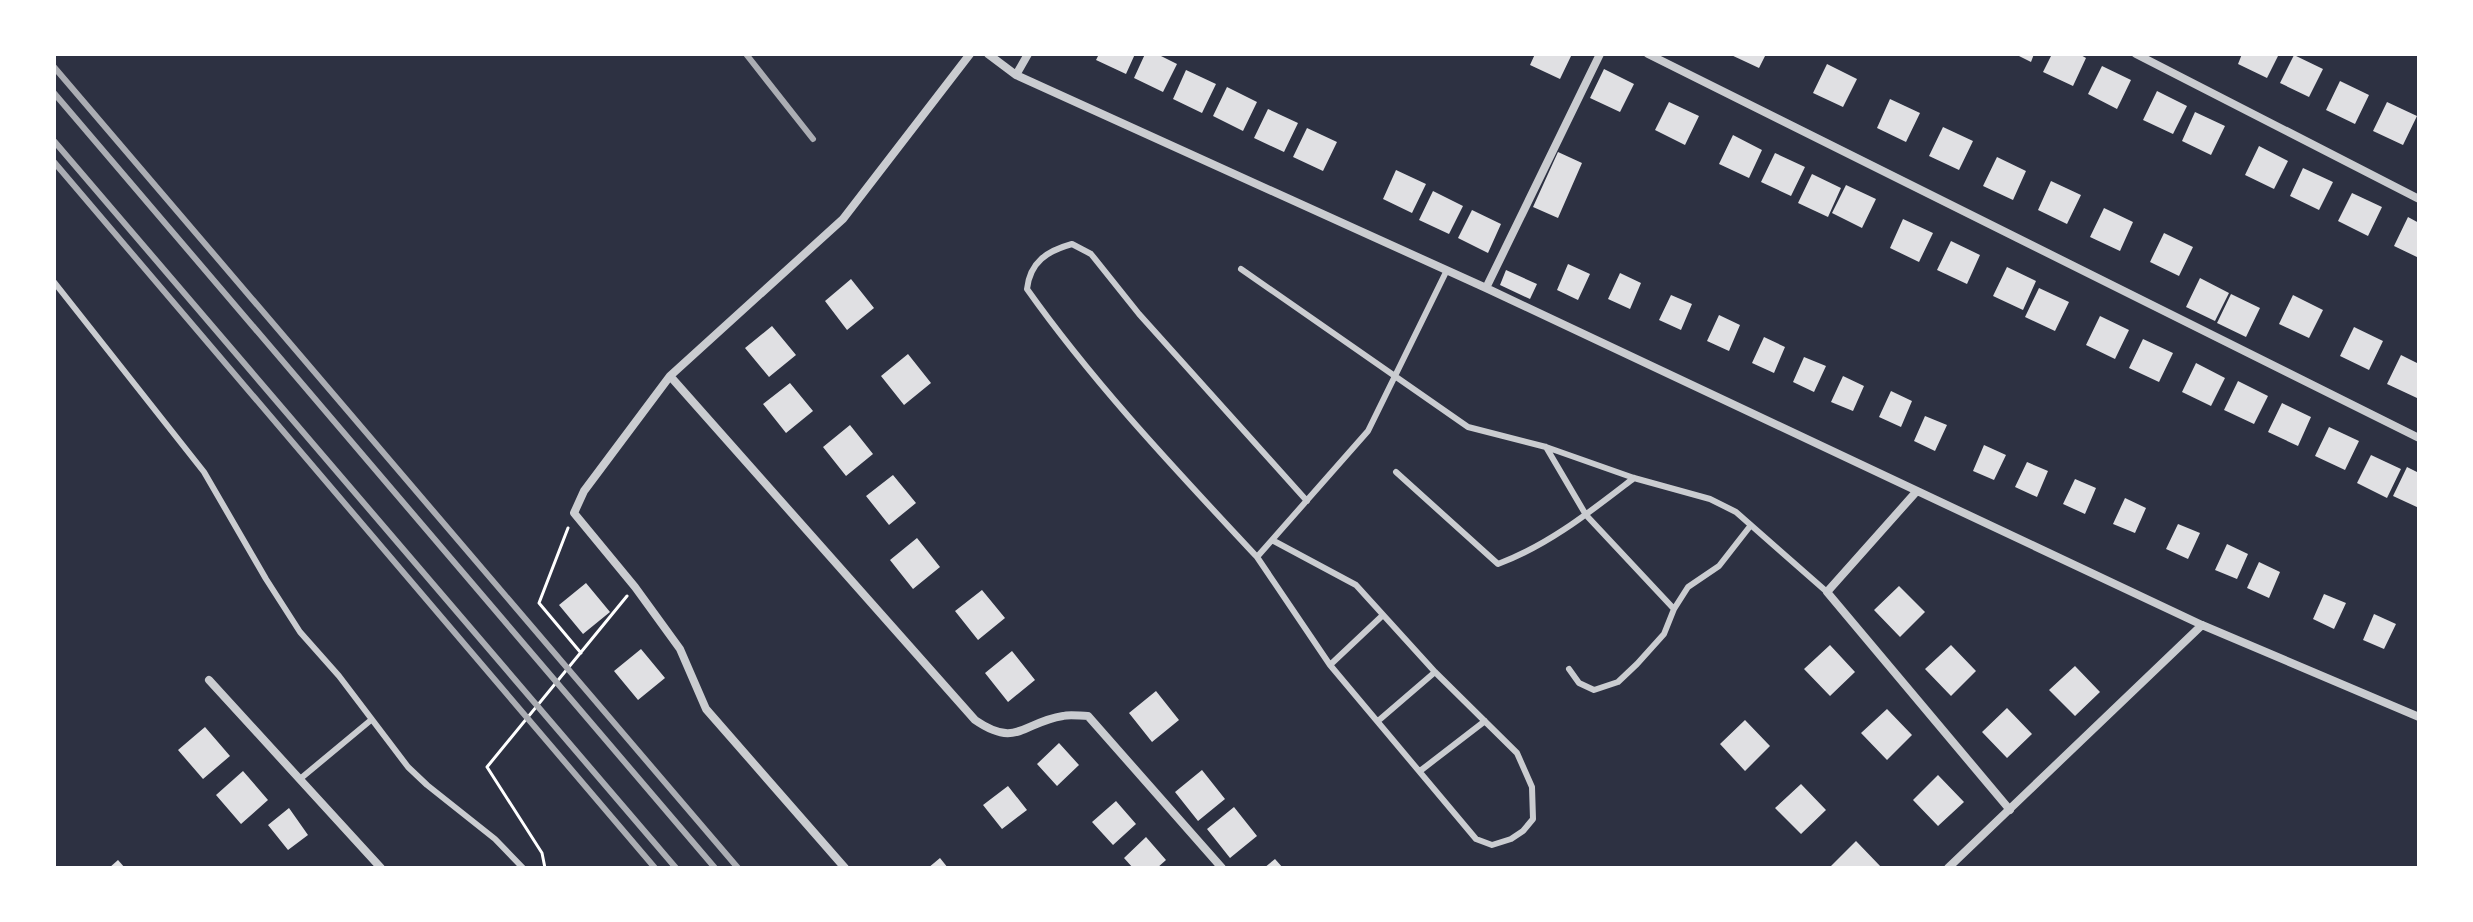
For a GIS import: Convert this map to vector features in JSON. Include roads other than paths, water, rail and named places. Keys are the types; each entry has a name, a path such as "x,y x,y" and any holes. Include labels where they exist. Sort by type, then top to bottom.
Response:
{"street":[{"path":"845,868 706,709 680,649 635,587 574,513 584,491 670,376 843,219 970,54"},
{"path":"988,54 1016,75 1486,288 2202,625 2419,717"},
{"path":"1016,75 1028,54"},
{"path":"1486,288 1600,54"},
{"path":"1648,54 2419,438"},
{"path":"2136,54 2419,199"},
{"path":"670,376 975,720 994,733 1019,732 1063,716 1088,716 1222,868"},
{"path":"1916,492 1827,592 2010,810"},
{"path":"1948,868 2202,625"},
{"path":"209,680 381,868"}],"lane":[{"path":"1272,540 1356,585 1435,672 1517,753 1532,787 1533,819 1523,831 1492,845 1476,839 1330,665 1257,557 1170,465 1058,333 1027,289 1028,277 1038,262 1050,250 1072,244 1091,254 1139,314 1307,501"},
{"path":"1241,269 1468,427 1546,447 1634,478 1710,499 1736,512 1827,592"},
{"path":"1257,557 1368,431 1447,270"},
{"path":"54,282 204,472 300,632 339,676 408,767 495,839 523,868"},
{"path":"1546,447 1586,515 1674,609"},
{"path":"1396,472 1498,564 1523,555 1586,515 1634,478"},
{"path":"1569,669 1579,683 1594,690 1618,682 1664,634 1674,609 1688,587 1719,566 1751,525"},
{"path":"1330,665 1383,615"},
{"path":"1378,721 1435,672"},
{"path":"300,779 371,720"},
{"path":"1420,771 1485,721"}],"railway":[{"path":"746,54 813,139"},
{"path":"54,67 738,868"},
{"path":"54,93 715,868"},
{"path":"54,141 676,868"},
{"path":"54,162 655,868"}]}
